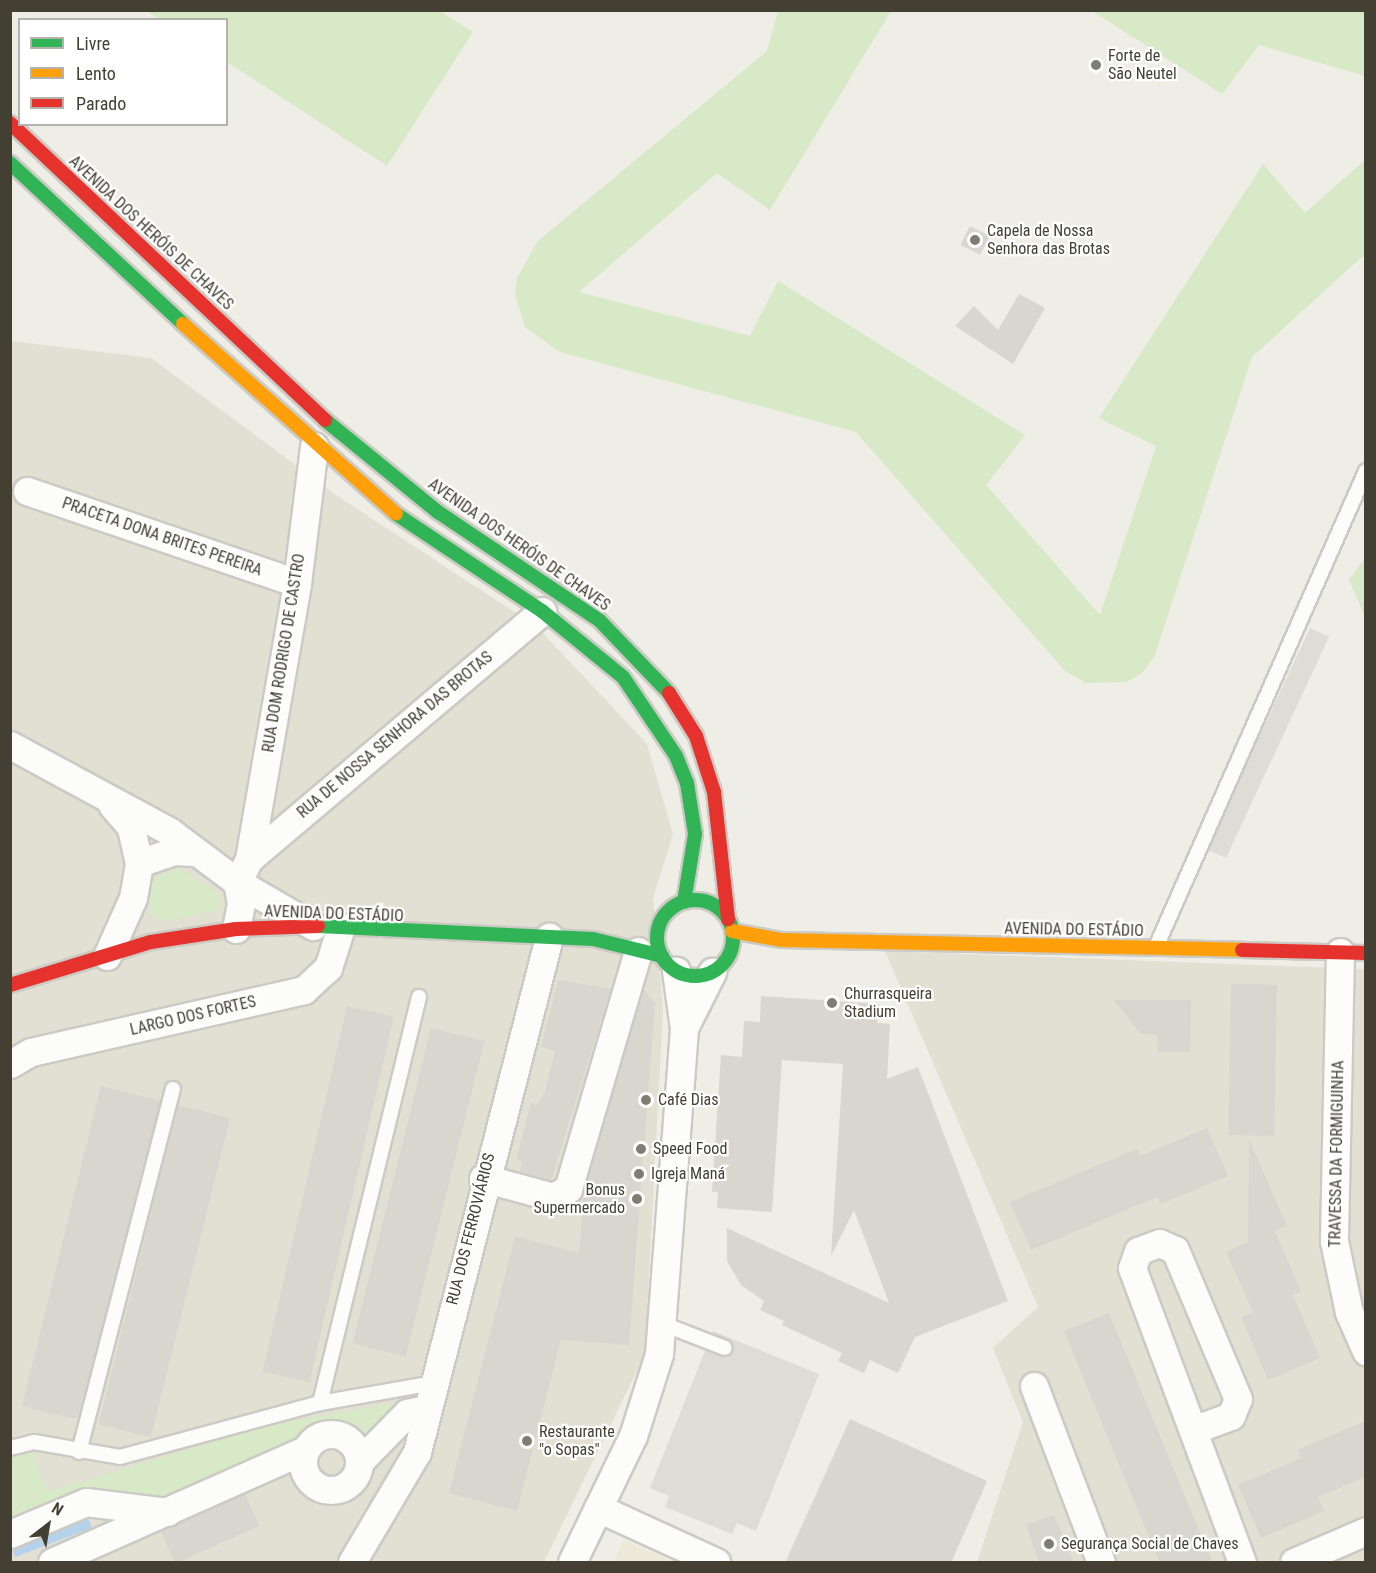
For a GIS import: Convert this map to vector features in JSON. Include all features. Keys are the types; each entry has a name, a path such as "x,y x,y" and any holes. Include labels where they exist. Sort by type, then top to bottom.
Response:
{"main road":[{"name":"AVENIDA DOS HERÓIS DE CHAVES","path":"10,123 325,420 438,512 600,621 663,683 696,736 714,792 730,925 720,964"},
{"path":"10,163 314,446 424,537 542,611 623,676 676,756 687,783 695,834 684,902 660,923 648,947 720,964 782,940"},
{"path":"684,902 709,903 730,925 782,940"},
{"name":"AVENIDA DO ESTÁDIO","path":"648,947 660,923"},
{"name":"AVENIDA DO ESTÁDIO","path":"10,985 151,942 236,929 341,927 593,939 648,947"},
{"name":"AVENIDA DO ESTÁDIO","path":"593,939 648,947"},
{"name":"AVENIDA DO ESTÁDIO","path":"782,940 1353,952"}],"street":[{"name":"RUA DOM RODRIGO DE CASTRO","path":"249,859 297,583 314,446"},
{"name":"PRACETA DONA BRITES PEREIRA","path":"27,491 297,583"},
{"name":"RUA DE NOSSA SENHORA DAS BROTAS","path":"249,859 542,611"},
{"path":"10,746 169,831 237,882 313,926"},
{"path":"107,956 133,898 139,863 131,826 108,800"},
{"path":"139,863 174,851 194,852"},
{"path":"236,929 241,904 237,882 249,859"},
{"path":"133,898 151,942"},
{"name":"LARGO DOS FORTES","path":"10,1064 31,1052 304,990 328,968 341,927"},
{"name":"RUA DOS FERROVIÁRIOS","path":"352,1563 417,1452 483,1178 549,937"},
{"path":"648,947 684,1028"},
{"path":"483,1178 553,1197 568,1189 648,947"},
{"name":"TRAVESSA DA FORMIGUINHA","path":"1353,952 1334,1241 1346,1302 1365,1351"},
{"path":"572,1563 645,1408 663,1324 684,1028 720,964"},
{"path":"1193,1430 1231,1416 1238,1399 1175,1250 1159,1243 1138,1251 1132,1268 1242,1563"},
{"path":"1034,1386 1101,1563"},
{"path":"305,1450 307,1477 330,1491 355,1479 360,1461 407,1413 430,1396"},
{"path":"52,1563 305,1450 318,1437 337,1434 353,1444 360,1461"},
{"path":"10,1534 86,1502 168,1513"},
{"path":"598,1508 716,1563"},
{"path":"1294,1563 1365,1531"}],"lane":[{"path":"1155,948 1365,471"},
{"path":"320,1403 419,997"},
{"path":"79,1452 173,1089"},
{"path":"663,1324 725,1348"},
{"path":"10,1448 34,1442 79,1452 120,1457 320,1403 430,1396"}],"shaded area":[{"path":"11,341 151,358 336,495 537,627 647,744 673,834 653,899 663,1008 645,1354 544,1562 11,1562"},
{"path":"1310,628 1329,637 1226,858 1207,849"},
{"path":"885,951 1365,969 1365,1562 977,1562 1023,1422 993,1348 1038,1307"},
{"path":"713,1331 819,1374 756,1531 737,1523 732,1534 665,1507 669,1496 650,1488"},
{"path":"624,1540 673,1562 614,1562"}],"green space":[{"path":"146,11 440,11 473,32 387,166 228,63 228,18 158,18"},
{"path":"778,11 891,11 770,210 717,173 579,292 750,336 778,281 1025,435 986,485 1100,615 1156,446 1099,418 1263,164 1305,213 1365,160 1365,254 1252,357 1155,655 1143,672 1126,682 1086,683 1065,671 856,432 560,352 525,327 515,294 517,278 538,241 767,51"},
{"path":"1092,11 1365,11 1365,76 1259,45 1222,94"},
{"path":"1365,558 1365,616 1349,580"},
{"path":"178,868 220,894 220,910 165,921 152,914 147,898 154,878"},
{"path":"404,1401 365,1452 359,1440 339,1427 311,1433 152,1505 89,1496 11,1530 11,1453 31,1447 47,1492 267,1426"}],"water":[{"path":"85,1510 92,1528 15,1557 10,1539"}],"building":[{"name":"Capela de Nossa Senhora das Brotas","path":"970,226 990,236 980,255 960,245"},
{"path":"1019,294 1045,308 1013,364 955,326 974,306 998,330"},
{"path":"558,980 611,989 551,1180 520,1172 522,1161 516,1160 531,1103 537,1105 544,1094 555,1051 541,1047"},
{"path":"1231,984 1277,985 1274,1136 1228,1135"},
{"path":"643,989 655,1003 629,1345 561,1340 517,1511 449,1493 515,1236 579,1253 584,1192"},
{"path":"761,996 879,1004 877,1023 890,1024 887,1079 918,1067 1008,1301 915,1337 898,1373 870,1360 864,1373 838,1361 842,1353 782,1325 784,1321 760,1310 764,1301 741,1285 727,1261 727,1228 889,1303 854,1210 831,1256 843,1064 782,1060 772,1212 717,1208 718,1192 712,1192 721,1055 742,1057 744,1021 760,1022"},
{"path":"1114,1000 1191,1000 1190,1052 1157,1052 1158,1035 1141,1034"},
{"path":"347,1006 394,1017 309,1382 263,1371"},
{"path":"431,1028 484,1041 406,1357 352,1343"},
{"path":"101,1086 161,1101 78,1418 70,1418 22,1406"},
{"path":"178,1105 230,1118 151,1437 98,1424"},
{"path":"1207,1128 1228,1176 1161,1204 1157,1197 1031,1250 1010,1202 1137,1149 1140,1156"},
{"path":"1249,1139 1287,1226 1275,1231 1301,1291 1293,1295 1320,1358 1268,1380 1241,1317 1253,1312 1226,1252 1248,1242"},
{"path":"1109,1313 1213,1563 1160,1563 1117,1460 1064,1331"},
{"path":"850,1419 987,1481 951,1563 785,1563"},
{"path":"1365,1421 1365,1477 1318,1497 1324,1511 1261,1538 1238,1485 1301,1458 1297,1450"},
{"path":"245,1494 259,1526 178,1562 175,1562 161,1531"},
{"name":"Segurança Social de Chaves","path":"1054,1515 1074,1563 1039,1563 1026,1525"}],"traffic: fast":[{"path":"10,163 183,324"},
{"path":"325,420 438,512 600,621 669,693"},
{"path":"396,514 542,611 623,677 676,756 687,783 695,834 684,902"},
{"path":"695,900 709,903 722,911 730,924 733,938 730,952 722,965 709,973 695,976 681,973 668,965 660,952 657,938 660,924 668,911 681,903 695,900"},
{"path":"318,926 593,939 662,956"}],"traffic: slow":[{"path":"183,324 396,514"},
{"path":"732,931 782,940 1242,950"}],"traffic: jam":[{"path":"10,123 325,420"},
{"path":"669,693 696,736 714,792 728,919"},
{"path":"10,985 151,942 236,929 318,926"},
{"path":"1242,950 1366,953"}],"place":[{"name":"Forte de São Neutel","path":"1096,65"},
{"name":"Capela de Nossa Senhora das Brotas","path":"975,240"},
{"name":"Churrasqueira Stadium","path":"832,1003"},
{"name":"Café Dias","path":"646,1100"},
{"name":"Speed Food","path":"641,1149"},
{"name":"Igreja Maná","path":"639,1174"},
{"name":"Bonus Supermercado","path":"637,1199"},
{"name":"Restaurante \"o Sopas\"","path":"527,1441"},
{"name":"Segurança Social de Chaves","path":"1049,1544"}]}
